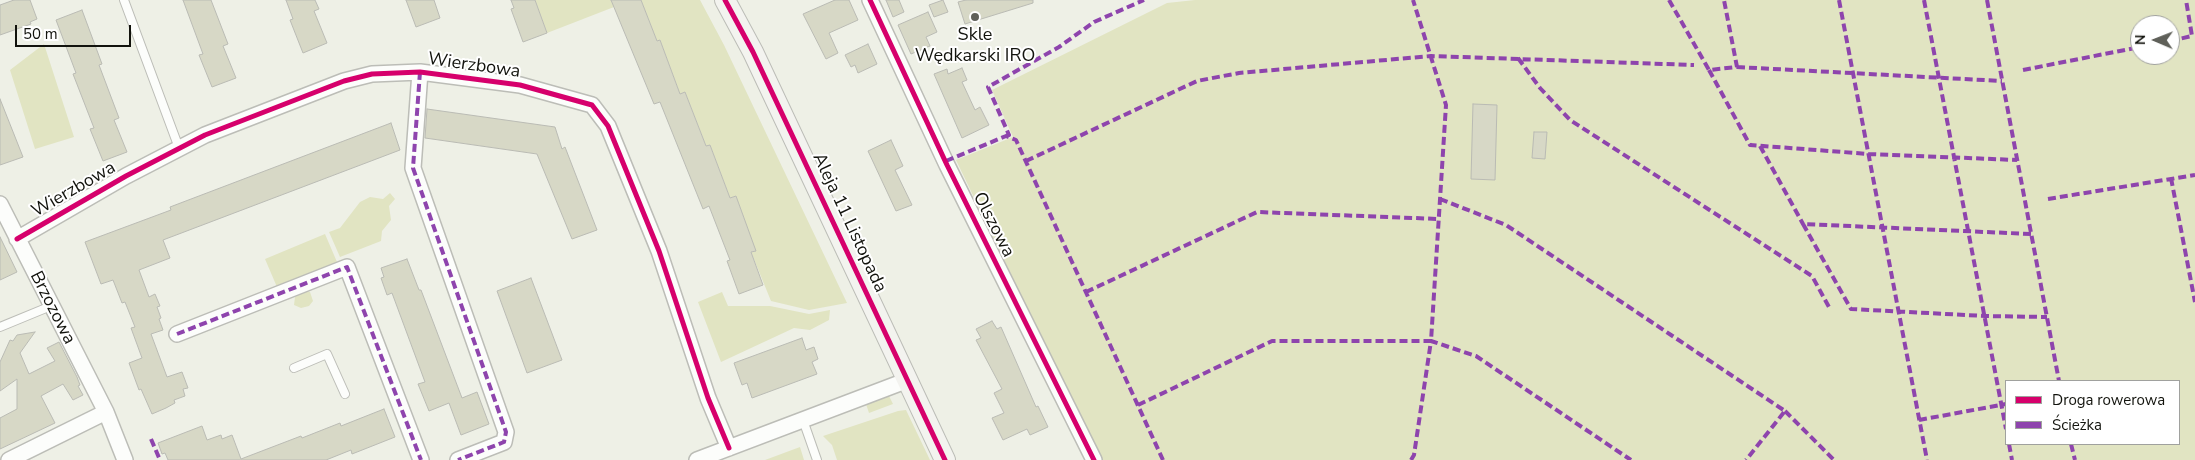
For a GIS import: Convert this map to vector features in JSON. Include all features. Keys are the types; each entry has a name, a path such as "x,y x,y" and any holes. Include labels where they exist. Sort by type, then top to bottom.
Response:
{"street":[{"name":"Aleja 11 Listopada","path":"725,0 757,61 945,460"},
{"name":"Olszowa","path":"870,0 947,165 1094,460"},
{"name":"Wierzbowa","path":"17,239 205,135 344,80 372,74 406,71 420,72 520,85 592,105 608,126 659,251 708,398 728,448"},
{"path":"420,72 413,168 506,432 504,442 458,460"},
{"name":"Brzozowa","path":"0,204 106,412 125,460"},
{"path":"177,334 348,267 421,460"},
{"path":"697,460 908,380"},
{"path":"9,460 106,412"}],"lane":[{"path":"124,0 179,148"},
{"path":"0,327 51,306"},
{"path":"294,368 327,354 345,394"},
{"path":"803,420 817,460"}],"green space":[{"path":"535,0 611,0 614,7 547,33"},
{"path":"641,0 700,0 724,45 847,303 809,310 771,301 751,252 755,251 736,196 730,198 710,145 706,146 685,92 680,94 660,40 657,41"},
{"path":"1195,0 2195,0 2195,460 1100,460 956,160 1013,137 992,90 1167,3"},
{"path":"44,44 74,137 35,149 10,70"},
{"path":"390,193 395,199 389,206 391,220 382,231 381,241 340,257 329,232 340,228 360,202 370,197 383,199"},
{"path":"325,234 337,262 277,287 265,259"},
{"path":"304,291 310,292 313,301 309,306 301,308 294,305 295,297"},
{"path":"722,292 728,306 770,306 809,314 830,310 829,320 810,330 794,328 721,362 698,302"},
{"path":"889,396 893,404 869,413 866,404"},
{"path":"906,410 930,460 837,460 832,445 823,436 898,411"},
{"path":"800,447 804,460 765,460"}],"building":[{"path":"14,0 30,0 37,19 30,22 31,24 0,35 0,5"},
{"path":"183,0 211,0 228,44 223,46 236,78 212,87 199,55 203,54"},
{"path":"286,0 315,0 319,9 314,11 327,43 303,53 290,20 293,19"},
{"path":"406,0 434,0 440,18 416,27"},
{"path":"511,0 535,0 547,33 523,42 511,9 514,8"},
{"path":"611,0 641,0 657,41 660,40 680,94 685,92 706,146 710,145 730,198 736,196 756,251 751,252 763,285 739,294 727,261 730,260 709,206 703,209 660,102 654,104"},
{"path":"835,0 849,0 858,20 829,33 838,53 826,59 803,14"},
{"path":"886,0 899,0 904,12 893,17"},
{"path":"943,0 948,12 934,17 929,5"},
{"name":"Skle Wędkarski IRO","path":"966,0 1033,0 1033,3 965,24 958,2"},
{"path":"82,10 102,64 99,65 119,118 114,120 127,152 103,161 90,129 94,128 73,74 76,73 56,20"},
{"path":"928,12 937,32 926,37 930,46 911,54 898,25"},
{"path":"868,44 877,64 858,73 855,65 851,67 845,55"},
{"path":"962,68 967,80 962,82 975,110 980,107 989,125 962,138 934,74 947,69 948,74"},
{"path":"0,99 23,157 0,165"},
{"path":"1473,104 1497,105 1495,180 1471,179"},
{"path":"427,109 555,127 562,149 565,147 597,230 572,239 537,154 425,138"},
{"path":"391,123 400,150 163,240 170,258 139,270 149,297 155,294 160,306 157,307 163,330 151,334 167,377 182,372 188,388 183,389 185,396 174,400 175,403 152,414 141,389 139,390 129,363 142,358 131,328 135,327 125,302 122,303 113,280 101,284 85,242 171,210 170,207"},
{"path":"1534,132 1547,132 1545,159 1532,158"},
{"path":"891,140 903,166 895,170 912,205 896,211 868,151"},
{"path":"0,237 17,272 0,280"},
{"path":"407,259 419,290 421,290 462,398 477,392 489,424 461,435 449,403 429,411 418,384 425,382 392,293 387,295 381,278 384,277 381,268"},
{"path":"531,278 562,360 527,373 497,291"},
{"path":"992,321 997,329 1001,327 1036,407 1038,406 1048,427 1030,435 1027,429 1003,440 992,418 1004,413 994,393 1002,389 976,340 981,338 976,329"},
{"path":"35,332 20,353 29,374 55,361 47,348 59,342 77,377 80,385 78,386 83,395 73,400 63,384 41,396 55,423 0,449 0,418 17,409 17,379 0,391 0,362 10,340 13,341 17,335"},
{"path":"802,338 806,350 814,347 818,359 812,362 817,374 752,398 747,383 742,385 734,363"},
{"path":"384,409 395,437 352,454 351,450 326,460 168,460 165,453 162,454 158,443 202,426 207,440 221,435 222,439 232,435 241,459 301,436 302,438 340,423 341,426"}],"marked path":[{"path":"1006,136 1009,135 988,87 1059,47 1094,22 1144,0"},
{"path":"1138,405 1272,341 1431,341 1446,105 1413,0"},
{"path":"1669,0 1709,70 1737,67 1724,0"},
{"path":"1839,0 1927,460"},
{"path":"1924,0 2005,424"},
{"path":"1987,0 2059,380"},
{"path":"2180,39 2192,36 2186,0"},
{"path":"2023,70 2130,49"},
{"path":"1026,161 1197,81 1239,73 1431,56 1694,65"},
{"path":"1518,58 1540,88 1570,120 1812,276 1829,307"},
{"path":"1737,67 2002,81"},
{"path":"1709,70 1750,145 1869,154 2017,160"},
{"path":"420,72 413,168 506,432 504,442 458,460"},
{"path":"946,161 1006,136 1016,140 1163,460"},
{"path":"1760,146 1803,224"},
{"path":"2048,199 2195,175"},
{"path":"2171,178 2195,302"},
{"path":"1440,199 1506,225 1785,411 1746,460"},
{"path":"1086,292 1257,212 1439,219"},
{"path":"2031,234 1803,224 1851,309 1985,316 2047,317"},
{"path":"177,334 347,267 421,460"},
{"path":"1411,460 1414,455 1431,341 1476,356 1631,460"},
{"path":"1919,420 2005,404"},
{"path":"1785,411 1834,460"},
{"path":"151,439 160,460"},
{"path":"2009,445 2012,460"},
{"path":"2071,445 2075,460"}],"cycle path":[{"path":"725,0 753,52 945,460"},
{"path":"870,0 947,165 1094,460"},
{"path":"17,239 126,176 205,135 344,81 372,74 420,72 520,85 592,105 608,126 659,251 708,398 729,448"}],"place":[{"name":"Skle Wędkarski IRO","path":"975,17"}]}
